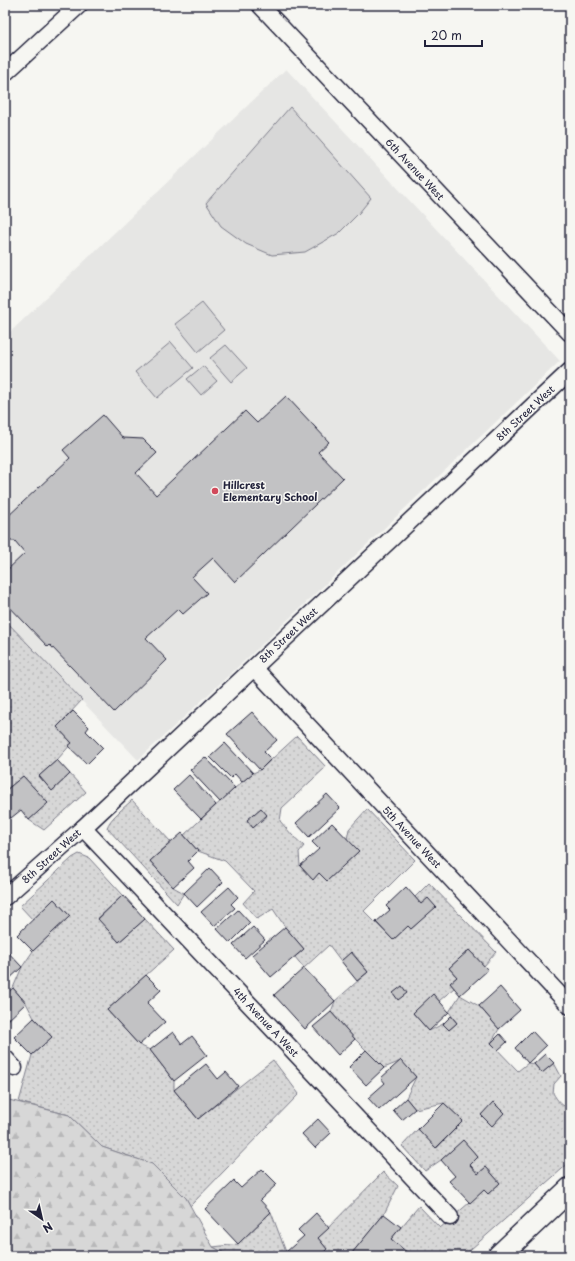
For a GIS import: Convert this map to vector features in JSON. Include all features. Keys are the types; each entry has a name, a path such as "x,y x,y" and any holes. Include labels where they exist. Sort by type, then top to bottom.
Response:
{"street":[{"path":"5,73 79,5"},
{"name":"6th Avenue West","path":"260,5 570,332"},
{"name":"8th Street West","path":"5,897 83,828 570,371"},
{"name":"5th Avenue West","path":"254,668 570,1006"},
{"name":"4th Avenue A West","path":"83,828 450,1217"},
{"path":"499,1256 570,1189"}],"shaded area":[{"name":"Hillcrest Elementary School","path":"286,69 560,361 138,760 5,620 5,337"}],"green space":[{"path":"290,107 371,198 359,213 339,233 305,252 272,255 246,244 221,226 206,203"},
{"path":"202,303 224,330 198,352 175,324"},
{"path":"171,342 193,368 157,398 135,372"},
{"path":"226,345 247,368 231,382 210,358"},
{"path":"203,366 217,381 201,395 187,379"},
{"path":"5,620 82,700 57,727 72,743 57,760 39,776 52,791 70,774 86,792 44,830 29,820 47,803 23,776 5,791"},
{"path":"297,736 326,767 282,808 280,821 304,846 299,852 300,866 313,879 319,873 327,881 359,851 347,839 349,829 367,809 415,860 364,911 393,940 408,926 411,929 435,907 421,904 415,897 429,883 496,952 484,966 469,950 449,968 457,977 450,983 454,988 439,1001 433,995 413,1013 429,1031 443,1024 449,1030 457,1023 449,1012 460,995 479,1006 499,1029 491,1043 518,1071 528,1063 534,1064 542,1073 554,1063 561,1076 554,1084 553,1093 562,1105 570,1108 570,1162 463,1256 407,1256 409,1254 391,1239 419,1206 440,1228 484,1190 488,1194 500,1183 486,1167 478,1174 470,1165 478,1157 463,1141 441,1160 425,1171 402,1146 418,1129 437,1148 463,1121 444,1103 415,1109 406,1098 416,1077 401,1061 384,1068 331,1012 335,1001 368,972 352,952 341,961 329,945 304,968 295,957 304,949 285,927 273,909 257,919 243,903 254,891 225,861 198,851 184,835 235,788 253,773 260,770","holes":["261,808 267,816 253,828 247,821"]},
{"path":"132,800 171,842 150,861 173,887 184,893 177,904 107,828 108,824 114,817"},
{"path":"79,854 89,858 123,895 98,918 119,942 145,919 174,950 107,1010 139,1045 150,1050 174,1081 174,1090 198,1119 273,1060 299,1094 190,1206 186,1198 152,1164 102,1147 69,1115 19,1102 32,1055 52,1037 34,1018 26,1003 13,988 22,967 33,951 70,916 54,899 33,920 20,906 72,858"},
{"path":"5,1099 69,1115 102,1147 152,1164 186,1198 213,1247 230,1256 12,1256 5,1252"},
{"path":"383,1172 398,1186 384,1214 350,1256 320,1256 327,1249 318,1238"},
{"path":"271,1212 286,1252 290,1256 230,1256 213,1247 238,1244"}],"building":[{"path":"286,396 329,442 318,452 343,478 235,582 213,558 192,577 207,593 183,614 178,609 146,638 167,660 114,712 50,645 48,647 5,602 5,572 25,553 15,541 5,541 5,519 70,458 63,450 103,415 123,438 143,439 157,453 136,473 156,495 245,411 257,423"},
{"path":"73,711 89,727 86,731 103,748 87,764 68,746 72,743 57,727"},
{"path":"252,712 277,740 264,752 271,759 260,770 227,734"},
{"path":"225,743 253,773 242,782 235,774 231,778 210,757"},
{"path":"205,757 235,788 220,802 190,770"},
{"path":"57,760 70,774 52,791 39,776"},
{"path":"189,775 216,805 201,819 173,790"},
{"path":"23,776 48,803 29,820 21,810 11,818 5,811 5,791"},
{"path":"327,794 340,808 309,837 296,823"},
{"path":"261,808 267,815 253,828 247,820"},
{"path":"332,823 359,851 327,881 319,873 313,880 300,866 319,849 312,842"},
{"path":"182,833 198,851 188,861 194,868 173,887 150,861"},
{"path":"210,868 223,882 197,907 184,893"},
{"path":"229,887 238,897 231,904 235,908 214,926 201,912"},
{"path":"406,887 421,904 428,898 436,907 411,929 408,926 393,940 376,922 390,910 386,906"},
{"path":"123,895 145,919 119,942 98,919"},
{"path":"54,899 70,916 33,951 17,935"},
{"path":"238,910 250,923 230,943 217,929"},
{"path":"253,927 265,940 245,958 233,945"},
{"path":"285,927 304,949 271,977 252,955"},
{"path":"5,949 22,967 5,983"},
{"path":"469,950 488,970 460,995 450,983 457,977 449,968"},
{"path":"351,952 368,972 357,981 341,961"},
{"path":"304,968 335,1001 305,1029 274,995"},
{"path":"146,975 161,990 147,1003 165,1022 139,1045 107,1010"},
{"path":"402,986 407,993 398,1000 393,993"},
{"path":"500,987 520,1010 499,1029 479,1006"},
{"path":"13,988 26,1003 5,1023 5,995"},
{"path":"433,994 449,1012 429,1031 413,1013"},
{"path":"331,1012 355,1039 338,1055 313,1027"},
{"path":"451,1016 457,1023 449,1030 443,1024"},
{"path":"34,1018 52,1037 32,1055 14,1037"},
{"path":"532,1031 546,1046 528,1063 515,1048"},
{"path":"173,1032 182,1044 192,1036 207,1055 174,1081 150,1050"},
{"path":"500,1034 507,1042 498,1050 491,1043"},
{"path":"366,1050 384,1068 366,1085 349,1067"},
{"path":"545,1054 554,1063 542,1073 534,1064"},
{"path":"401,1060 416,1077 379,1110 368,1098 385,1083 381,1078"},
{"path":"206,1064 218,1079 226,1072 238,1086 198,1119 174,1090"},
{"path":"406,1098 415,1109 402,1120 393,1110"},
{"path":"493,1102 504,1113 492,1126 481,1115"},
{"path":"444,1103 463,1121 436,1148 418,1129"},
{"path":"318,1119 331,1133 315,1148 302,1134"},
{"path":"463,1140 478,1157 470,1165 478,1174 486,1167 500,1183 488,1194 484,1190 470,1203 449,1181 455,1176 441,1160"},
{"path":"262,1169 277,1184 260,1200 271,1212 238,1244 205,1209 234,1181 241,1188"},
{"path":"316,1213 329,1228 318,1238 327,1249 320,1256 290,1256 286,1252 304,1236 298,1230"},
{"path":"384,1214 401,1227 391,1239 409,1254 407,1256 355,1256 352,1253"}],"place":[{"name":"Hillcrest Elementary School","path":"215,491"}]}
